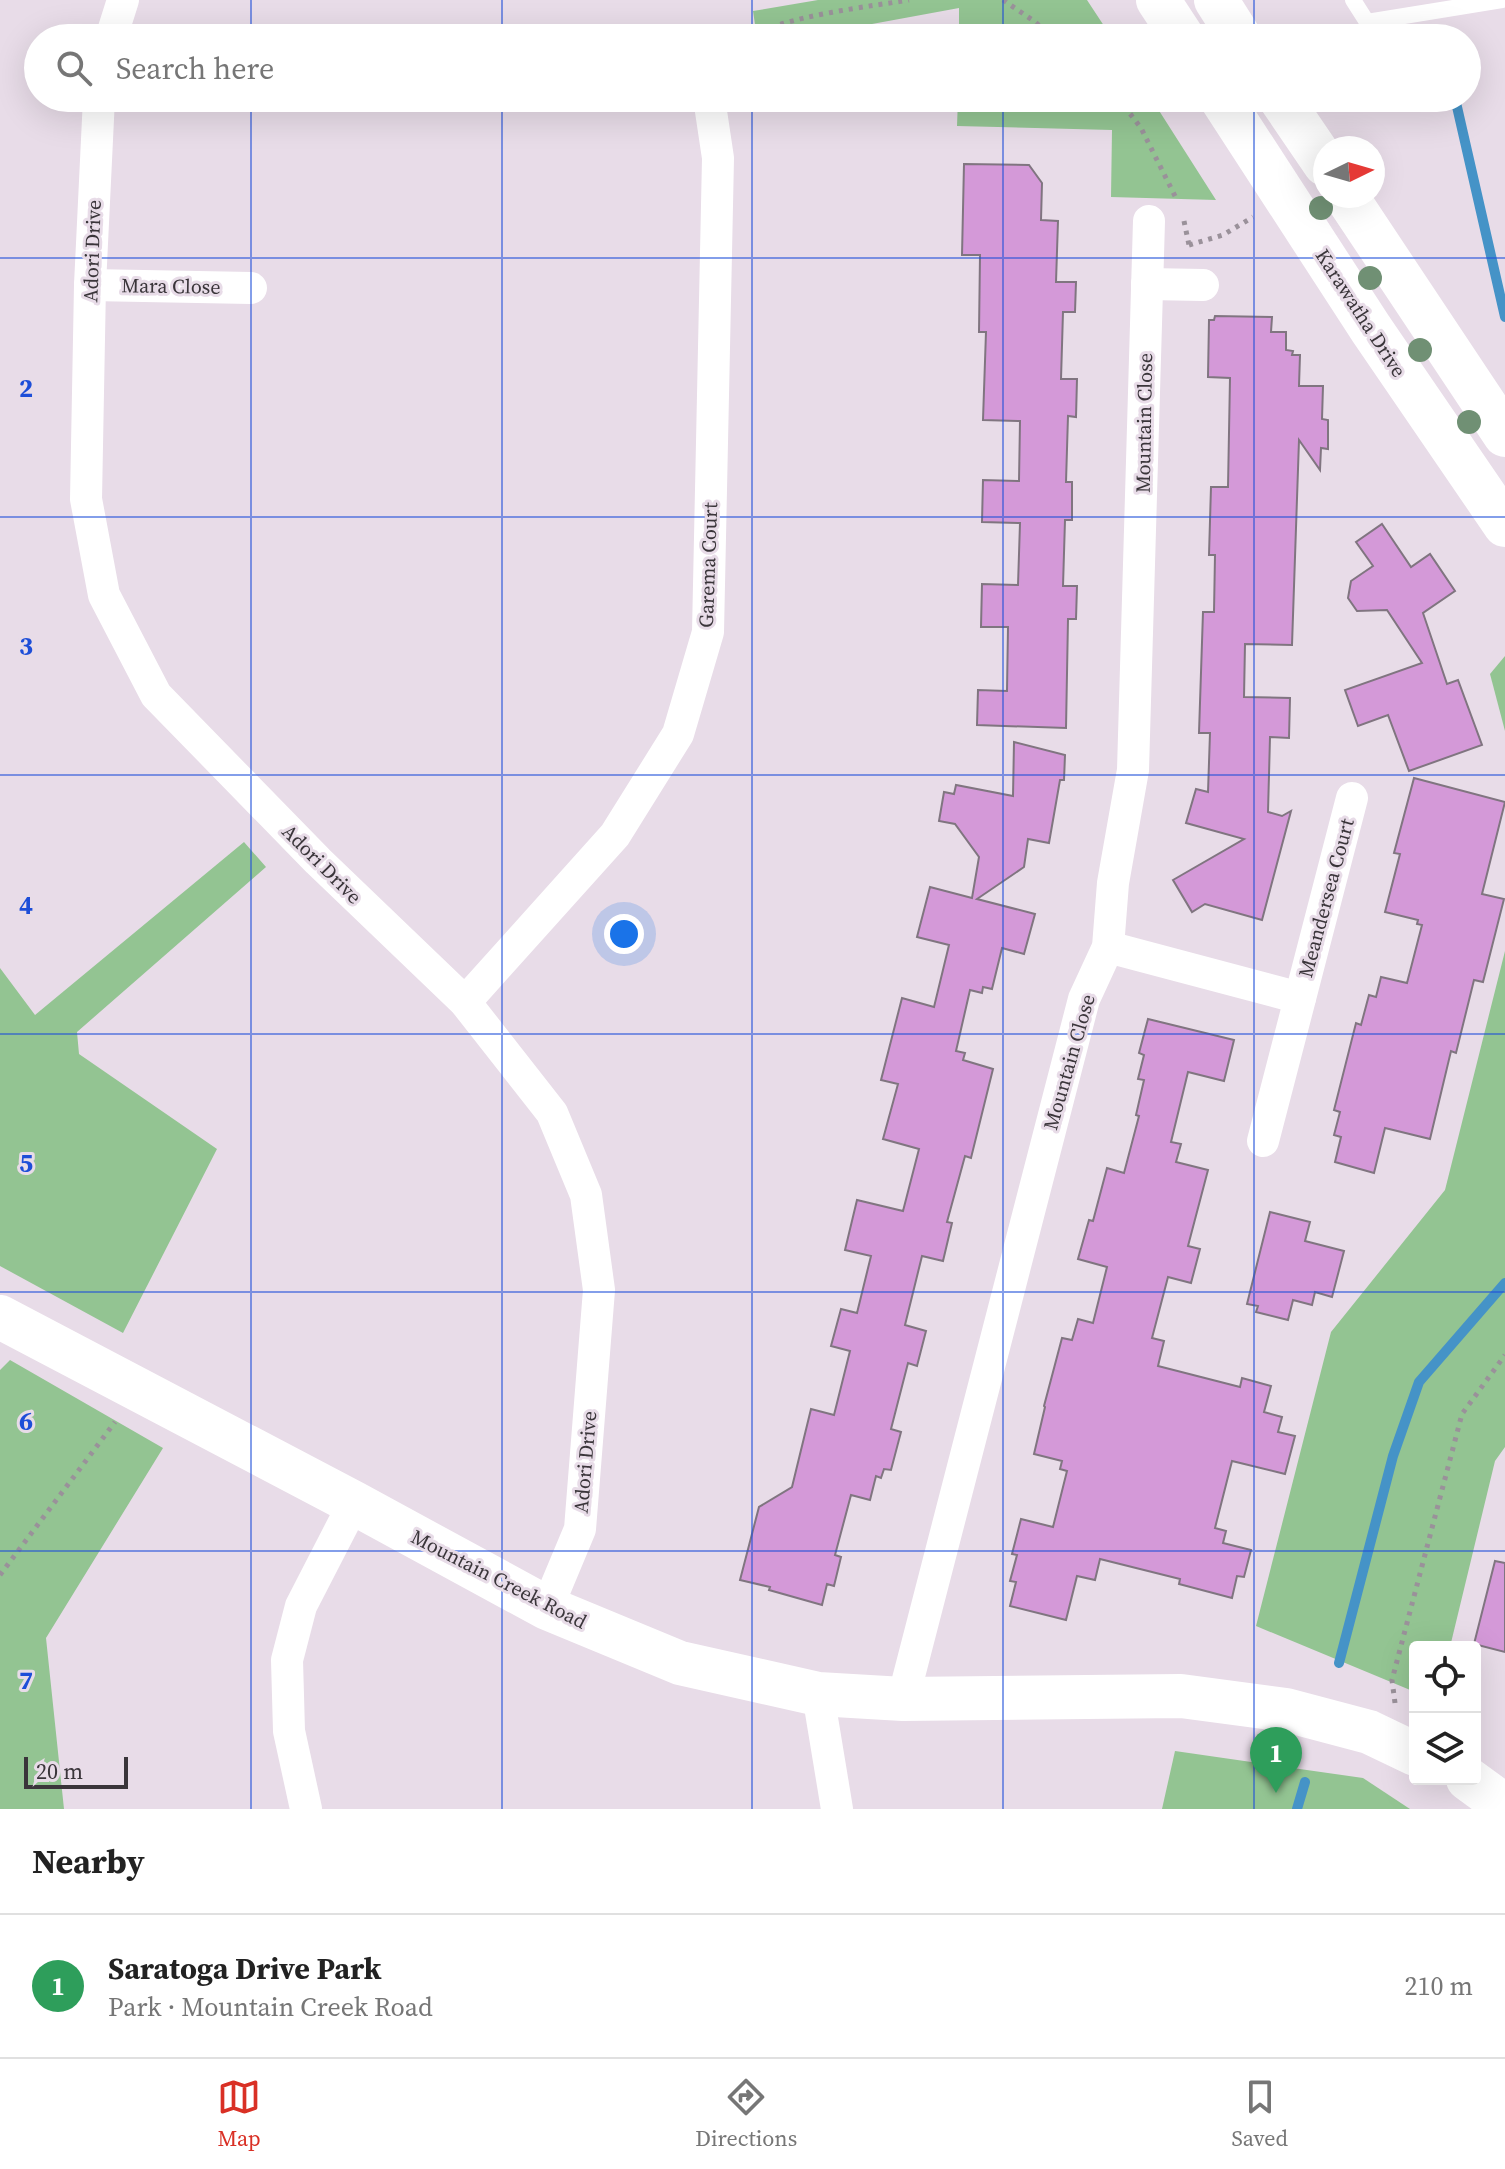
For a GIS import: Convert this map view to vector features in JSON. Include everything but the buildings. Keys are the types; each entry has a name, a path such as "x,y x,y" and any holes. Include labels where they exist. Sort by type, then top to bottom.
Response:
{"street":[{"path":"115,24 123,0"},
{"path":"1158,0 1174,24"},
{"path":"1216,0 1231,24"},
{"name":"Adori Drive","path":"98,112 90,285 86,499 104,595 156,695 318,861 465,1002 552,1113 586,1195 599,1290 580,1529 547,1608"},
{"name":"Garema Court","path":"465,1002 615,835 678,734 708,632 718,158 711,112"},
{"name":"Karawatha Drive","path":"1230,112 1371,329 1505,525"},
{"path":"1290,112 1313,146"},
{"path":"1354,208 1500,429"},
{"name":"Mountain Close","path":"903,1699 1084,999 1108,947 1113,883 1133,770 1158,284 1149,221"},
{"path":"1158,284 1203,285"},
{"name":"Mara Close","path":"90,285 251,288"},
{"name":"Meandersea Court","path":"1263,1141 1352,798"},
{"name":"Meandersea Court","path":"1108,947 1300,998"},
{"name":"Mountain Creek Road","path":"0,1317 547,1608 680,1663 818,1694 903,1699 1181,1696 1286,1710 1369,1732 1409,1751"},
{"path":"306,1809 289,1731 287,1660 301,1606 354,1503"},
{"path":"818,1694 837,1809"},
{"path":"1476,1785 1505,1806"}],"lane":[{"path":"1353,0 1367,22 1502,0"}],"path":[{"path":"784,24 909,0"},
{"path":"1003,0 1037,24"},
{"path":"1129,112 1141,128 1179,204"},
{"path":"1182,213 1189,245"},
{"path":"1158,284 1189,245 1223,235 1255,216"},
{"path":"1395,1704 1392,1680 1462,1414 1505,1355"},
{"path":"0,1575 140,1389"}],"green space":[{"path":"818,0 1087,0 1103,24 959,24 959,8 872,24 755,24 753,11"},
{"path":"958,112 1160,112 1216,200 1111,197 1112,130 957,126"},
{"path":"1505,656 1505,731 1490,674"},
{"path":"244,842 266,867 77,1032 79,1054 217,1149 123,1333 0,1266 0,968 35,1015"},
{"path":"1505,951 1505,1447 1495,1461 1451,1641 1409,1641 1409,1690 1256,1626 1331,1332 1445,1190"},
{"path":"10,1360 163,1448 46,1638 64,1809 0,1809 0,1370"},
{"path":"1175,1751 1363,1778 1410,1809 1162,1809"}],"waterway":[{"path":"1458,112 1505,317"},
{"path":"1339,1663 1393,1456 1419,1382 1505,1283"},
{"path":"1297,1809 1305,1782"}],"place":[{"name":"Saratoga Drive Park","path":"1276,1793"}]}
